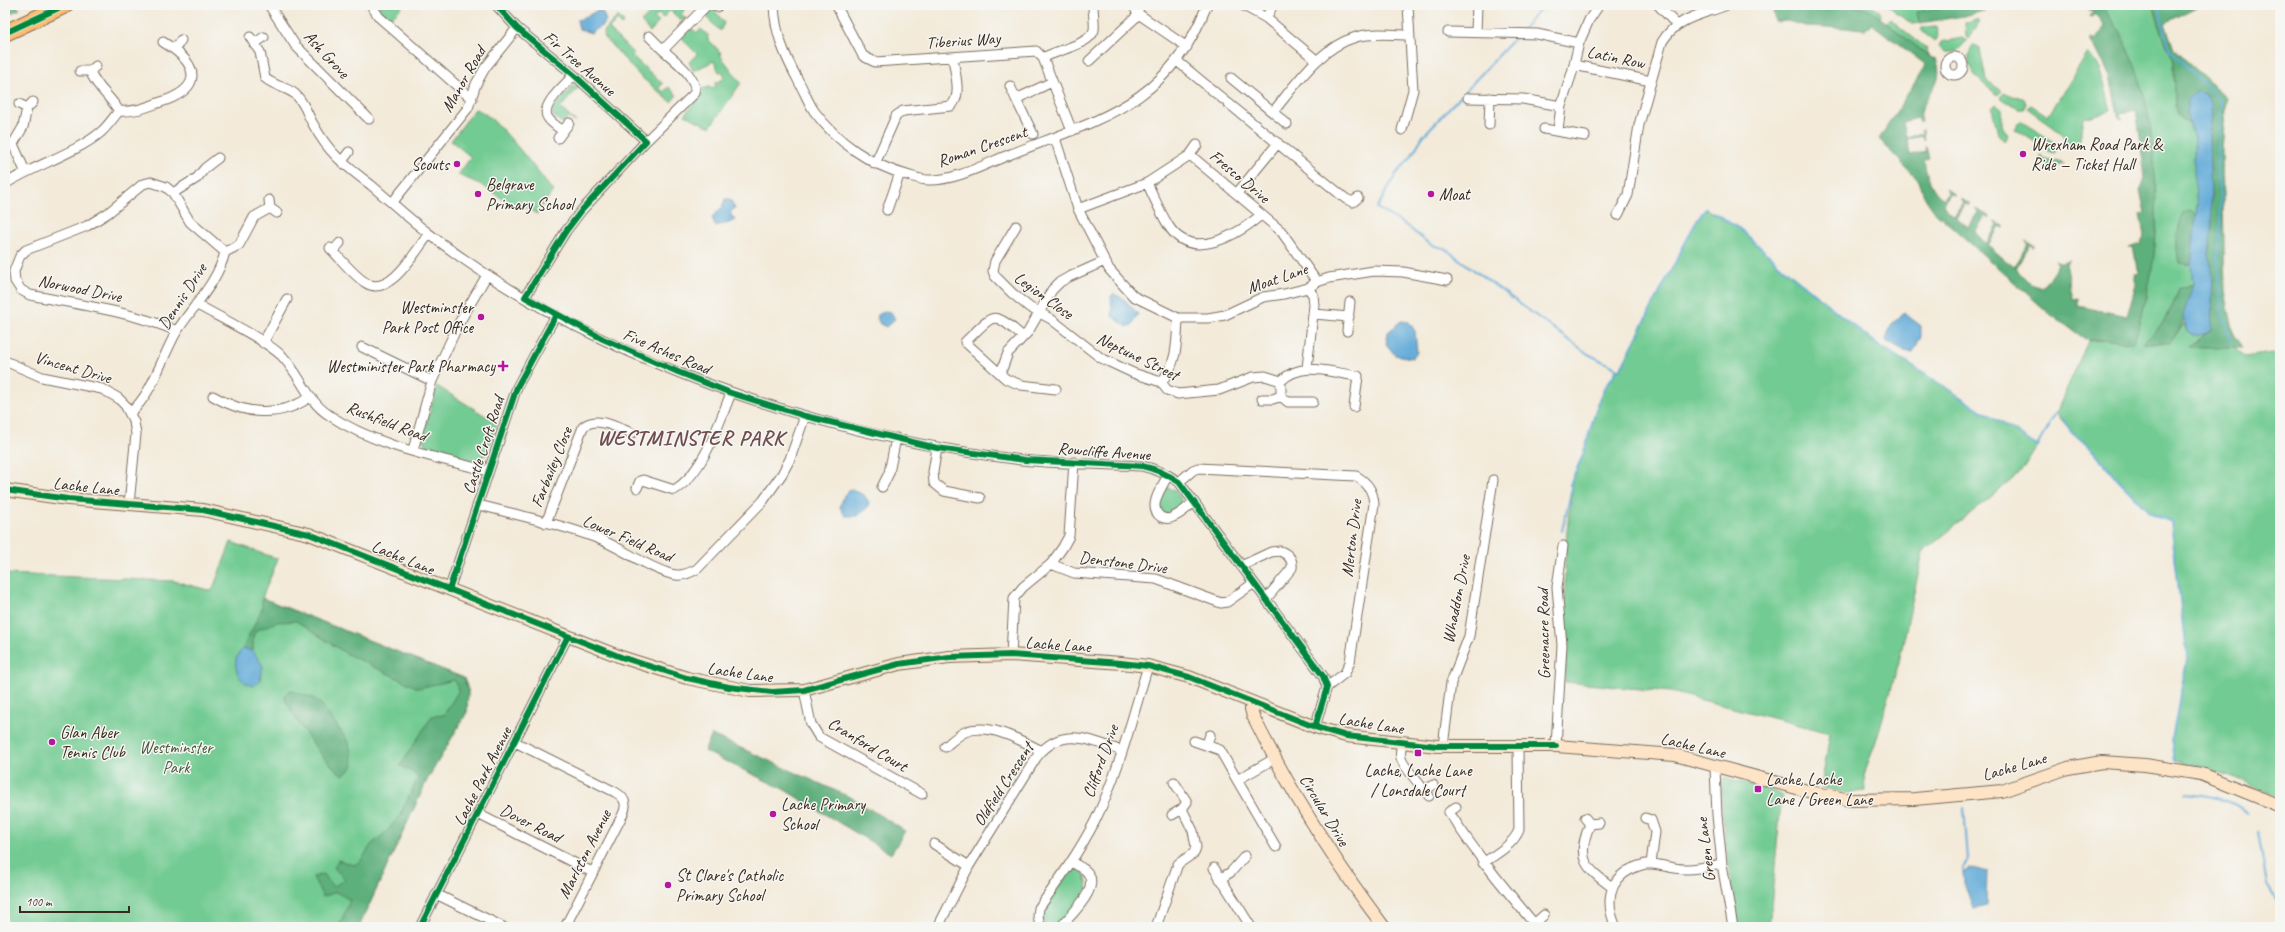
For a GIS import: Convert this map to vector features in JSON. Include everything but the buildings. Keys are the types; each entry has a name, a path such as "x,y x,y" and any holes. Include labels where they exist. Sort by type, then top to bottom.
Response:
{"highway":[{"path":"5,32 65,5"}],"street":[{"name":"Ash Grove","path":"269,5 295,45 369,119"},
{"path":"371,5 379,17 472,99"},
{"name":"Fir Tree Avenue","path":"496,5 518,28 574,75 646,141"},
{"path":"663,50 707,5"},
{"name":"Roman Crescent","path":"774,5 776,29 784,54 813,109 826,126 847,145 875,164 900,173 927,180 946,178 1055,138 1099,120 1144,94 1177,61 1187,47 1196,32 1207,5"},
{"name":"Tiberius Way","path":"836,5 863,56 869,60 953,57 1031,51 1036,51 1043,58"},
{"path":"1072,131 1043,58 1085,42 1092,35 1094,28 1093,5"},
{"path":"1242,5 1266,18 1316,60"},
{"path":"1266,18 1273,5"},
{"path":"1402,130 1413,90 1412,52 1408,36 1408,5"},
{"path":"1476,32 1477,5"},
{"path":"1558,130 1561,106 1579,43 1589,20 1598,5"},
{"path":"1658,5 1676,24"},
{"path":"1618,215 1628,195 1634,149 1662,42 1668,31 1684,19 1727,5"},
{"path":"1089,61 1135,18 1137,8 1187,47"},
{"name":"Manor Road","path":"392,203 451,132 468,108 476,84 484,68 518,28"},
{"path":"1448,32 1537,34 1579,43"},
{"path":"1273,112 1316,60 1333,48 1357,37 1382,34 1408,36"},
{"path":"525,297 566,231 582,210 646,141 695,93 695,88 688,74 649,36"},
{"name":"Five Ashes Road","path":"264,37 252,40 260,52 265,78 276,86 294,93 301,100 319,134 342,161 429,234 487,274 525,297 556,315 610,342 731,393 805,416"},
{"path":"175,49 181,40"},
{"path":"119,111 132,112 143,109 178,97 187,89 190,83 191,69 188,61 175,49 163,42"},
{"path":"875,164 896,116 904,111 951,106 956,102 957,94 953,57"},
{"path":"1177,61 1346,199 1353,202 1358,198"},
{"name":"Latin Row","path":"1574,64 1651,81"},
{"path":"80,71 93,68 97,86 106,92 119,111"},
{"path":"569,123 560,134 548,118 546,112 548,103 574,75"},
{"path":"1231,78 1287,124"},
{"path":"1016,99 1052,82"},
{"path":"1010,86 1033,134"},
{"path":"1468,98 1523,99 1561,106"},
{"path":"1489,125 1490,98"},
{"path":"25,171 9,143 23,127 26,105"},
{"path":"5,184 25,171 70,150 100,132 119,111"},
{"path":"1544,128 1585,136"},
{"name":"Moat Lane","path":"1055,138 1078,209 1109,269 1133,296 1178,318 1208,318 1225,315 1263,297 1308,288 1317,282 1374,271 1403,272 1447,280"},
{"path":"1237,193 1278,143"},
{"path":"1190,155 1197,145"},
{"path":"342,161 349,152"},
{"name":"Fresco Drive","path":"1078,209 1147,183 1190,155 1281,231 1317,282"},
{"path":"173,194 198,178 205,168 219,156"},
{"path":"887,210 900,173"},
{"path":"1147,183 1168,226 1183,240 1205,245 1224,239 1250,224 1261,214"},
{"name":"Norwood Drive","path":"177,331 152,320 129,314 30,295 21,290 10,270 26,250 87,226 108,213 143,184 158,184 173,194 190,222 224,252"},
{"name":"Dennis Drive","path":"130,413 147,394 177,331 219,270 224,252 239,245 251,220 272,207"},
{"name":"Legion Close","path":"1016,226 995,261 993,271 999,282 1082,345"},
{"path":"340,243 331,249 365,283 379,286 392,281 429,234"},
{"path":"1001,372 1008,352 1028,332 1040,312 1046,297 1060,282 1105,261"},
{"path":"413,450 432,381 462,317 487,274"},
{"path":"1307,368 1314,314 1313,295 1308,288"},
{"path":"263,343 285,302 292,310"},
{"path":"1347,331 1350,302"},
{"name":"Rushfield Road","path":"196,304 281,355 294,369 310,397 328,415 346,425 383,441 488,471"},
{"path":"1314,314 1349,317"},
{"name":"Castle Croft Road","path":"449,590 479,505 488,471 517,387 556,315"},
{"path":"1024,337 1002,319 996,317 990,319 965,342 1001,372 1006,379 1021,385 1056,389"},
{"path":"1161,382 1168,374 1174,363 1178,318"},
{"name":"Neptune Street","path":"1082,345 1101,358 1133,373 1161,382 1167,390 1178,394 1219,390 1253,377 1265,376 1281,381"},
{"path":"362,347 432,381"},
{"name":"Vincent Drive","path":"5,361 42,377 102,389 118,398 130,413 136,434 129,504"},
{"path":"1313,402 1288,402 1281,396 1281,381 1292,371 1307,368 1358,376 1354,407"},
{"path":"637,488 640,481 643,480 674,490 682,486 712,441 731,393"},
{"path":"213,396 246,410 273,412 288,409 310,397"},
{"path":"1262,399 1273,399 1281,396"},
{"path":"217,410 222,401"},
{"name":"Rowcliffe Avenue","path":"805,416 937,448 1025,460 1142,466 1157,469 1179,482 1323,676 1327,687"},
{"name":"Lower Field Road","path":"479,505 546,523 607,542 666,572 681,575 688,574 697,570 763,501 790,459 805,416"},
{"name":"Farbailey Close","path":"546,523 583,428 588,423 597,421 632,434"},
{"path":"881,481 893,459 896,438"},
{"path":"937,448 933,472 934,483 944,491 980,498"},
{"path":"1011,655 1014,598 1023,587 1051,564 1064,547 1069,536 1074,462"},
{"name":"Merton Drive","path":"1179,482 1193,470 1198,468 1349,475 1356,476 1370,487 1374,494 1374,504 1350,662 1345,673 1327,687"},
{"name":"Rowcliffe Avenue","path":"1168,475 1155,502 1155,510 1158,514 1164,518 1174,517 1194,502"},
{"name":"Whaddon Drive","path":"1443,746 1452,683 1469,636 1493,480"},
{"name":"Lache Lane","path":"5,490 68,499 203,510 309,534 567,638 628,660 687,678 728,687 772,692 804,690 899,664 949,657 1011,655 1148,666 1189,677 1315,727 1346,736 1443,746 1556,746 1675,755 1715,768 1850,800 1915,799 2002,791 2084,764 2102,762 2145,765 2201,774 2280,806"},
{"name":"Greenacre Road","path":"1556,746 1562,645 1557,587 1563,546"},
{"path":"1241,566 1271,552 1280,551 1289,557 1293,563 1292,568 1266,599"},
{"name":"Denstone Drive","path":"1051,564 1074,573 1156,579 1221,603 1227,602 1254,583"},
{"name":"Lache Park Avenue","path":"420,927 567,638"},
{"name":"Clifford Drive","path":"1040,927 1038,915 1045,900 1072,862 1095,820 1111,784 1148,666"},
{"path":"1315,727 1327,687"},
{"name":"Cranford Court","path":"804,690 811,724 819,736 922,794"},
{"name":"Circular Drive","path":"1253,703 1251,709 1253,716 1274,759 1327,849 1384,927"},
{"path":"945,747 963,732 975,729 1014,736 1042,751"},
{"path":"1206,744 1210,735"},
{"name":"Oldfield Crescent","path":"938,927 970,866 1042,751 1055,742 1074,737 1082,738 1122,751"},
{"path":"1194,741 1220,750 1276,847"},
{"name":"Marlston Avenue","path":"515,742 615,792 624,800 626,807 565,927"},
{"path":"1402,742 1400,758 1403,766 1411,772 1426,793 1434,785"},
{"path":"1483,863 1509,844 1516,837 1519,830 1518,747"},
{"path":"1237,780 1274,759"},
{"name":"Green Lane","path":"1715,768 1717,815 1722,864 1732,926"},
{"path":"1172,815 1182,809 1187,802 1174,782"},
{"path":"1456,807 1449,812 1483,863 1536,925 1544,915"},
{"path":"1156,927 1178,864 1194,853 1196,848 1193,831 1182,809"},
{"name":"Dover Road","path":"478,814 592,872"},
{"path":"1651,818 1655,832 1651,864"},
{"path":"1591,822 1583,845 1583,857 1593,874 1612,887"},
{"path":"934,844 970,866"},
{"path":"1220,879 1231,872 1245,856"},
{"path":"1061,927 1089,892 1092,884 1086,870 1072,862"},
{"path":"1616,927 1610,905 1612,887 1626,872 1639,865 1651,864 1672,869 1690,870 1722,864"},
{"path":"1214,868 1251,927"},
{"path":"436,894 503,927"},
{"path":"1723,927 1732,926"}],"green space":[{"path":"1859,4 1870,6 1879,11 1881,15 1880,18 1869,9 1843,5"},
{"path":"5,5 16,5 20,9 5,16"},
{"path":"378,5 404,5 389,20 382,14"},
{"path":"649,5 683,5 686,9 681,14 686,19 681,21 670,10 663,18 658,14 654,18 659,22 650,32 641,22 653,10"},
{"path":"1772,5 1843,5 1869,9 1930,57 1936,59 1939,69 1938,77 1923,105 1921,122 1920,123 1918,118 1903,122 1906,137 1922,134 1921,130 1923,130 1924,140 1922,136 1907,139 1910,155 1926,152 1926,147 1929,158 1924,160 1925,165 1930,182 1936,192 1944,199 1948,193 1946,189 1955,195 1950,194 1943,205 1954,216 1963,202 1960,199 1969,203 1969,206 1965,203 1956,217 1968,227 1978,212 1975,208 1990,217 1989,219 1985,216 1975,232 1986,244 1998,225 1995,222 2004,226 2004,228 2000,226 1988,245 2013,267 2028,244 2025,241 2034,245 2034,248 2030,245 2015,268 2031,284 2042,288 2058,264 2055,260 2061,262 2070,260 2066,263 2073,299 2078,298 2078,306 2127,316 2136,284 2134,275 2139,274 2133,248 2129,248 2140,244 2144,236 2140,214 2145,213 2140,190 2145,179 2142,163 2144,161 2136,110 2120,113 2121,119 2119,118 2110,77 2091,39 2092,37 2096,40 2105,26 2094,13 2092,17 2090,16 2093,12 2083,5 2101,5 2116,26 2128,48 2137,72 2145,97 2153,149 2156,218 2155,250 2142,317 2134,343 2101,339 2088,341 2051,315 1934,211 1925,198 1919,181 1879,139 1926,65 1872,24 1866,29 1806,26 1787,21 1775,22"},
{"path":"1887,5 1963,5 1916,13 1920,23 1912,24"},
{"path":"1963,5 1988,5 1984,11 1964,16 1920,23 1916,12"},
{"path":"2101,5 2156,5 2154,7 2163,36 2174,61 2175,106 2177,114 2190,124 2194,139 2197,216 2191,210 2186,266 2191,265 2193,284 2179,289 2165,318 2143,343 2176,336 2184,323 2187,332 2193,335 2206,334 2195,343 2232,344 2244,357 2272,353 2280,354 2280,798 2227,775 2175,760 2172,739 2188,654 2185,644 2171,522 2149,512 2118,480 2095,452 2071,431 2056,413 2088,341 2100,340 2147,299 2150,123 2134,62 2112,20"},
{"path":"2201,5 2165,23 2174,49 2226,97 2222,151 2225,291 2234,334 2243,347 2190,347 2211,330 2213,276 2209,254 2212,228 2209,135 2212,114 2186,112 2190,124 2177,114 2175,106 2174,61 2163,36 2154,6"},
{"path":"710,8 714,9 724,23 720,31 703,14"},
{"path":"618,16 624,22 622,25 617,20 609,29 634,54 632,56 663,84 659,87 663,92 669,87 677,95 671,102 640,76 604,37 604,31"},
{"path":"1890,19 1927,49 1926,51 1929,56 1886,23"},
{"path":"1976,19 1980,21 1968,39 1966,37 1965,23"},
{"path":"1936,26 1938,36 1934,42 1921,30 1923,27"},
{"path":"691,28 697,33 701,29 709,36 707,38 722,54 720,55 741,83 710,127 685,115 697,97 698,90 709,87 712,89 716,86 715,83 725,78 722,72 719,72 714,61 693,71 689,62 697,54 681,38"},
{"path":"1962,38 1967,41 1956,52 1945,52 1939,47 1941,42"},
{"path":"1974,45 1980,49 1986,80 2002,91 1998,95 1979,80 1970,67 1968,60"},
{"path":"2088,53 2101,73 2111,111 2084,118 2081,126 2080,137 2074,150 2060,132 2027,108 2031,105 2048,116"},
{"path":"573,86 580,86 560,108 576,122 569,118 562,123 553,116 552,109"},
{"path":"2004,93 2010,96 2023,97 2026,103 2024,109 2018,109 2000,97"},
{"path":"1996,104 2002,111 2002,126 2008,135 2004,141 1998,134 1992,108"},
{"path":"475,109 483,113 504,132 553,191 537,214 517,202 514,206 480,184 458,175 471,157 451,141"},
{"path":"2020,121 2056,143 2056,151 2054,153 2049,151 2015,129"},
{"path":"2040,156 2064,164 2049,166 2041,162"},
{"path":"1706,209 1740,229 1782,267 1871,340 2037,446 2020,473 1923,552 1899,662 1876,741 1864,775 1865,791 1847,793 1821,788 1830,733 1671,692 1565,682 1565,548 1572,488 1570,485 1584,453 1594,416 1603,391 1617,368 1620,369 1698,218"},
{"path":"2191,210 2197,216 2191,265 2179,263 2177,243 2179,225 2184,213"},
{"path":"2193,284 2188,308 2179,330 2170,343 2143,343 2165,318 2179,289"},
{"path":"437,386 497,423 487,454 474,462 427,448 422,438"},
{"path":"1166,487 1178,494 1183,508 1164,516 1158,510 1159,501"},
{"name":"Westminster Park","path":"231,542 278,559 262,598 464,678 468,690 467,712 427,780 359,927 14,927 5,917 5,574 174,581 212,591"},
{"path":"262,598 464,678 468,690 467,712 427,780 359,927 339,927 350,900 336,892 323,897 313,877 324,874 333,887 345,879 334,868 338,860 354,865 360,862 371,845 388,830 400,815 418,778 412,772 400,766 432,716 444,715 459,690 455,680 418,688 347,654 296,621 277,622 255,631 253,638 253,651 243,648 262,609"},
{"path":"290,690 313,698 322,705 349,743 353,765 350,770 343,775 327,761 301,727 284,696"},
{"path":"712,735 852,798 905,831 891,854 783,789 704,751"},
{"path":"1725,778 1772,789 1782,794 1769,927 1737,927 1723,823 1722,785"},
{"path":"1073,868 1085,873 1088,889 1057,927 1044,927 1043,912 1046,904 1055,890"}],"water":[{"path":"596,11 602,11 606,20 603,25 591,33 579,29 577,20"},
{"path":"2197,91 2205,94 2211,102 2212,114 2209,135 2212,228 2209,254 2213,276 2211,330 2202,335 2190,334 2187,332 2183,316 2193,284 2191,265 2197,204 2194,179 2194,139 2186,112 2188,100"},
{"path":"725,199 730,199 735,208 730,213 735,220 715,226 712,217 722,207"},
{"path":"1114,294 1124,299 1138,314 1132,325 1127,327 1112,316 1111,296"},
{"path":"885,311 891,312 895,319 886,327 880,324 876,316"},
{"path":"1904,313 1921,326 1921,336 1913,353 1903,351 1886,341 1888,332 1892,325"},
{"path":"1401,321 1409,322 1415,331 1417,352 1412,358 1395,355 1386,344 1388,332"},
{"path":"850,489 864,495 869,502 868,507 858,516 845,516 840,507 844,495"},
{"path":"243,648 253,651 263,666 260,680 254,686 245,683 237,673 236,659"},
{"path":"1970,868 1988,873 1987,906 1973,909 1964,882 1963,872"}],"waterway":[{"path":"1521,31 1544,5"},
{"path":"2166,5 2159,9 2170,50 2221,101 2217,167 2221,204 2218,256 2221,311 2232,344"},
{"path":"1517,36 1423,136 1410,158 1396,174 1377,208 1404,224 1431,245 1444,248 1588,354 1620,370 1698,218 1706,209"},
{"path":"1713,212 1740,229 1782,267 1871,340 2037,446 2056,413"},
{"path":"1562,531 1572,488 1570,485 1584,453 1594,416 1603,391 1617,368"},
{"path":"2063,419 2071,431 2095,452 2118,480 2149,512 2171,522 2185,644 2188,654 2172,739 2175,760"},
{"path":"2185,793 2219,798 2234,804 2248,814"},
{"path":"1963,872 1963,867 1968,860 1964,808"},
{"path":"2258,832 2267,885 2280,906"}],"cycle path":[{"path":"5,33 65,5"},
{"path":"496,5 517,28 574,75 646,141 582,210 566,231 525,297 603,339 678,372 731,393 805,416 937,448 1025,460 1142,466 1157,470 1170,477 1179,482 1323,676 1327,687 1315,727"},
{"path":"449,590 517,387 556,315"},
{"path":"5,490 68,499 203,510 309,534 621,657 687,678 729,687 772,692 804,690 899,664 949,657 1011,655 1148,666 1189,677 1315,727 1346,736 1437,746 1556,746"},
{"path":"420,927 567,638"}],"place":[{"name":"Wrexham Road Park & Ride — Ticket Hall","path":"2023,154"},
{"name":"Scouts","path":"457,164"},
{"name":"Belgrave Primary School","path":"478,194"},
{"name":"Moat","path":"1431,194"},
{"name":"Westminster Park Post Office","path":"481,317"},
{"name":"Westminister Park Pharmacy","path":"503,366"},
{"name":"Glan Aber Tennis Club","path":"52,742"},
{"name":"Lache, Lache Lane / Lonsdale Court","path":"1418,753"},
{"name":"Lache, Lache Lane / Green Lane","path":"1758,789"},
{"name":"Lache Primary School","path":"773,814"},
{"name":"St Clare's Catholic Primary School","path":"668,885"}],"district":[{"name":"WESTMINSTER PARK","path":"691,438"}]}
